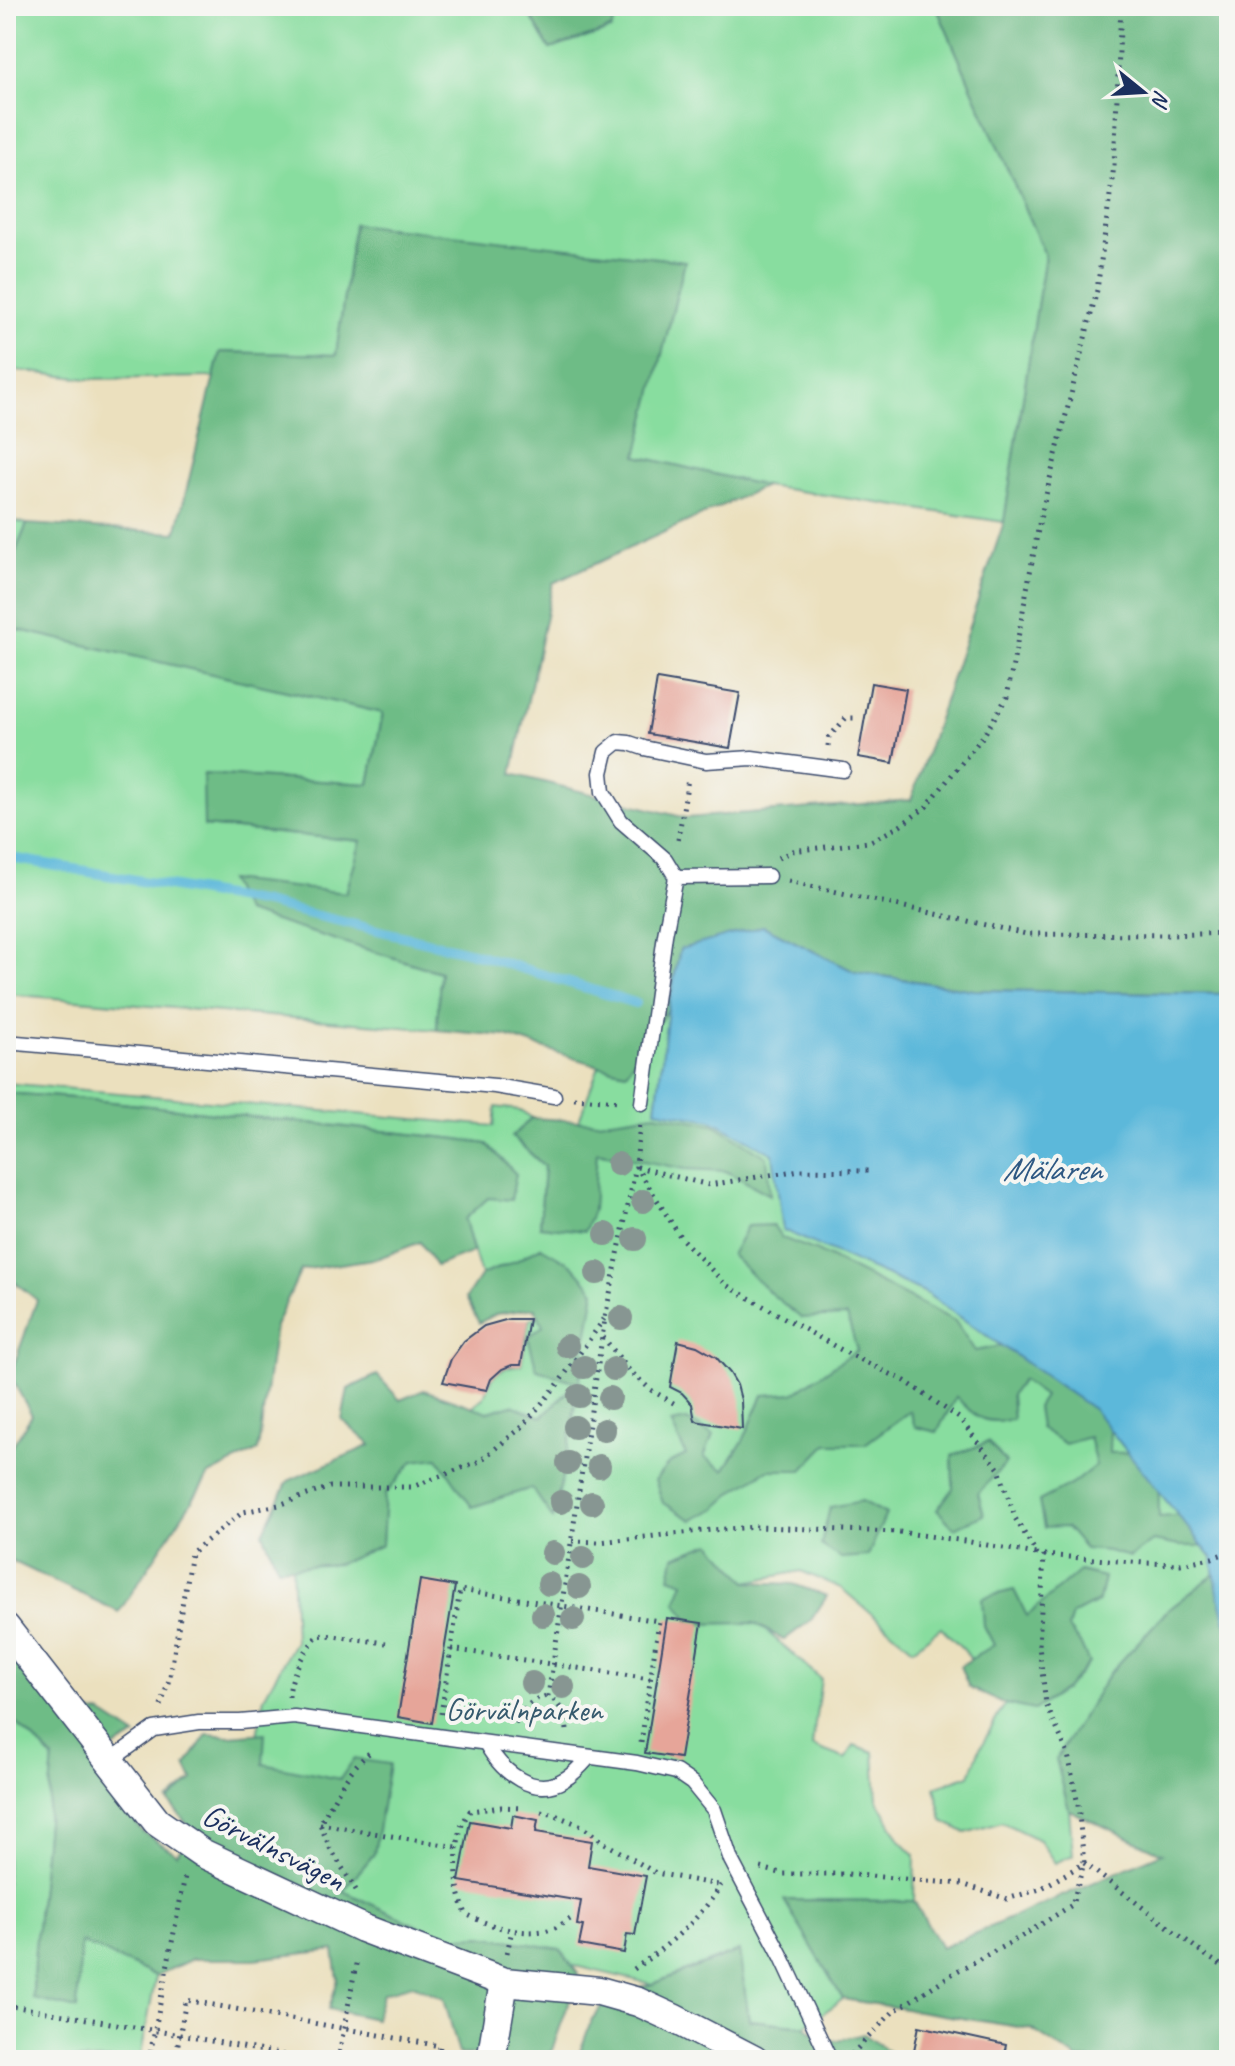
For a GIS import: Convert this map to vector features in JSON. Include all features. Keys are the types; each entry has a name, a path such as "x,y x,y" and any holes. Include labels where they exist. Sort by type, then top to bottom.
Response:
{"street":[{"name":"Görvälnsvägen","path":"6,1628 157,1822 191,1847 372,1932 505,1970 638,2002 754,2060"},
{"path":"491,2060 505,1970"}],"lane":[{"path":"642,1103 676,877 665,859 621,821 603,792 601,773 606,752 618,742 706,761 752,758 843,770"},
{"path":"676,877 761,876"},
{"path":"6,1042 495,1086 554,1096"},
{"path":"111,1760 154,1729 199,1722 288,1718 637,1763 676,1772 692,1783 714,1810 731,1860 782,1957 830,2060"},
{"path":"487,1745 493,1756 513,1775 525,1783 538,1786 552,1786 567,1779 589,1757"}],"path":[{"path":"1121,6 1114,166 1097,290 1040,519 1007,697 984,735 926,807 900,826 869,842 792,851 770,861 761,876 1026,934 1229,933"},
{"path":"825,768 829,737 846,718 858,718"},
{"path":"676,877 677,847 692,758"},
{"path":"548,1696 602,1336 636,1166 642,1103 554,1096"},
{"path":"636,1166 709,1185 800,1170 868,1171"},
{"path":"636,1166 681,1238 726,1285 845,1352 905,1381 959,1418 999,1469 1015,1518 1040,1554 1039,1646 1046,1704 1068,1754 1078,1805 1084,1863 1072,1905 893,2012 846,2060"},
{"path":"154,1729 170,1676 191,1553 243,1512 279,1505 330,1487 412,1487 480,1461 522,1427 558,1384 605,1318"},
{"path":"602,1336 629,1370 651,1390 677,1405"},
{"path":"572,1541 599,1542 757,1527 899,1532 1040,1554 1144,1563 1180,1564 1229,1552"},
{"path":"438,1737 460,1590 659,1621 640,1747"},
{"path":"288,1718 289,1690 297,1667 317,1636 386,1643"},
{"path":"451,1649 650,1679"},
{"path":"511,1748 513,1729 520,1715 537,1697 548,1696 563,1711 568,1738 566,1755"},
{"path":"320,1824 358,1761 398,1732"},
{"path":"527,1809 501,1807 470,1811 462,1824 455,1877 466,1914 483,1923 512,1930 540,1931 555,1928 572,1918"},
{"path":"541,1812 582,1826 656,1873 721,1886"},
{"path":"320,1824 457,1847"},
{"path":"320,1824 343,1871 373,1911 372,1932 343,2029 338,2060"},
{"path":"149,2060 191,1847"},
{"path":"605,1993 671,1942 708,1906 721,1886 731,1860 784,1874 847,1874 962,1884 1007,1899 1040,1889 1084,1863"},
{"path":"1084,1863 1229,1970"},
{"path":"505,1970 512,1930"},
{"path":"175,2060 186,2000 440,2046 438,2060"},
{"path":"6,2005 310,2060"}],"green space":[{"path":"6,6 525,6 550,49 611,30 620,6 936,6 1045,255 1004,522 765,486 636,456 685,261 354,225 336,355 220,352 214,377 87,379 6,369"},
{"path":"525,6 620,6 611,29 550,49"},
{"path":"936,6 1229,6 1229,994 974,990 855,972 763,926 680,950 668,1009 626,1072 506,1036 437,1030 440,972 245,912 228,880 346,893 361,841 204,826 203,774 369,784 383,713 6,627 6,558 14,556 27,524 176,533 220,352 336,355 354,224 685,261 637,456 765,486 553,583 512,774 686,818 911,800 1004,522 1045,255"},
{"path":"6,519 27,524 14,556 6,558"},
{"path":"6,627 383,713 369,784 204,774 204,826 361,841 346,893 229,881 245,912 440,972 437,1030 6,994"},
{"name":"Görvälnparken","path":"668,1009 656,1110 712,1120 773,1154 784,1230 924,1292 1094,1410 1212,1558 1215,1574 1167,1611 1109,1674 1057,1759 1069,1810 1073,1855 1055,1863 1039,1840 1002,1822 966,1833 943,1821 935,1787 970,1775 980,1748 1005,1704 964,1650 941,1627 913,1649 841,1588 801,1571 747,1582 737,1605 821,1679 812,1746 846,1759 854,1745 874,1752 877,1799 900,1840 915,1855 914,1901 785,1900 843,1999 805,2026 749,2020 738,1951 652,1984 387,1922 208,1839 251,1769 264,1697 295,1641 292,1562 379,1483 484,1397 496,1374 521,1365 529,1319 545,1314 541,1247 481,1275 464,1219 488,1198 487,1144 6,1093 6,1083 494,1126 496,1107 520,1110 532,1118 512,1137 544,1166 540,1225 599,1066 626,1072"},
{"path":"6,1093 458,1139 487,1144 516,1174 511,1200 488,1198 465,1219 473,1252 436,1266 420,1242 379,1258 301,1270 275,1326 258,1450 209,1475 119,1612 6,1558 6,1444 12,1446 32,1415 10,1376 37,1300 6,1275"},
{"path":"655,1114 714,1124 767,1157 770,1195 726,1171 685,1169 597,1152 593,1210 585,1231 540,1226 544,1166 512,1136 532,1118 597,1122"},
{"path":"773,1225 782,1238 817,1251 955,1321 975,1351 1002,1346 1051,1350 1112,1378 1109,1453 1158,1452 1159,1517 1184,1515 1219,1546 1179,1546 1153,1541 1130,1557 1085,1549 1066,1527 1044,1528 1039,1501 1072,1484 1096,1465 1089,1437 1065,1444 1040,1428 1037,1407 1044,1396 1022,1380 1011,1395 1013,1420 981,1418 956,1397 937,1432 915,1427 910,1411 865,1444 827,1444 802,1470 768,1470 736,1490 715,1509 692,1520 663,1503 655,1480 669,1463 686,1455 671,1423 687,1420 713,1435 704,1457 724,1470 743,1441 763,1395 794,1393 857,1350 847,1316 801,1318 731,1255 747,1226"},
{"path":"541,1247 572,1265 595,1291 553,1519 532,1488 472,1507 438,1458 413,1461 385,1495 382,1545 339,1564 278,1568 263,1533 288,1481 371,1445 342,1420 348,1389 377,1375 400,1400 424,1390 488,1412 512,1405 542,1417 577,1382 537,1370 528,1337 543,1326 535,1308 496,1314 479,1323 466,1298 481,1275"},
{"path":"988,1442 1006,1463 978,1493 984,1515 954,1528 937,1510 953,1488 952,1456"},
{"path":"862,1501 886,1514 868,1556 841,1558 821,1545 830,1507"},
{"path":"711,1543 747,1582 793,1584 827,1596 811,1620 784,1640 754,1623 692,1624 676,1602 684,1582 670,1577 674,1557"},
{"path":"1079,1571 1104,1577 1099,1601 1072,1615 1068,1628 1081,1645 1089,1663 1066,1689 1034,1710 1005,1704 969,1688 960,1666 994,1645 984,1626 982,1598 1014,1590 1027,1616"},
{"path":"1215,1574 1229,1633 1229,2060 1079,2060 1031,2029 843,1999 784,1900 914,1901 941,1948 1162,1853 1069,1810 1056,1759 1109,1674 1167,1611"},
{"path":"6,1648 62,1712 101,1713 136,1736 92,1760 142,1831 177,1854 192,1830 168,1801 193,1780 186,1765 207,1734 265,1733 263,1764 340,1779 354,1759 389,1764 374,1854 343,1891 438,1938 482,1936 560,1949 579,1974 552,2050 543,2060 506,2060 500,2056 459,2054 444,1998 413,1985 383,1993 375,2019 329,2009 338,1979 334,1950 254,1959 192,1959 156,1976 81,1942 77,2009 33,1999 53,1758 6,1713"},
{"path":"6,1713 53,1758 33,1999 81,1942 156,1976 140,2060 6,2060"},
{"path":"739,1951 749,2020 805,2026 825,2043 864,2034 892,2054 890,2060 577,2060 592,2019 613,1994 652,1984"}],"water":[{"name":"Mälaren","path":"763,926 855,972 974,990 1229,994 1229,1633 1212,1558 1094,1410 924,1292 783,1230 773,1154 712,1120 656,1110 668,1009 680,949"}],"building":[{"path":"657,679 740,693 730,748 648,734"},
{"path":"871,683 906,689 893,763 858,757"},
{"path":"509,1319 529,1319 521,1365 502,1369 491,1379 487,1390 443,1382 451,1359 464,1341 484,1326"},
{"path":"678,1341 697,1346 716,1357 730,1373 741,1400 742,1429 695,1421 692,1404 682,1393 670,1387"},
{"path":"420,1580 455,1586 432,1723 398,1717"},
{"path":"667,1618 702,1623 680,1758 645,1753"},
{"path":"513,1815 538,1820 536,1832 592,1841 588,1866 646,1876 635,1935 627,1934 624,1953 579,1945 583,1926 577,1925 581,1901 459,1881 470,1821 511,1828"},
{"path":"919,2026 1006,2045 1003,2060 912,2060"}],"waterway":[{"path":"6,857 264,903 469,952 635,1003"}]}
